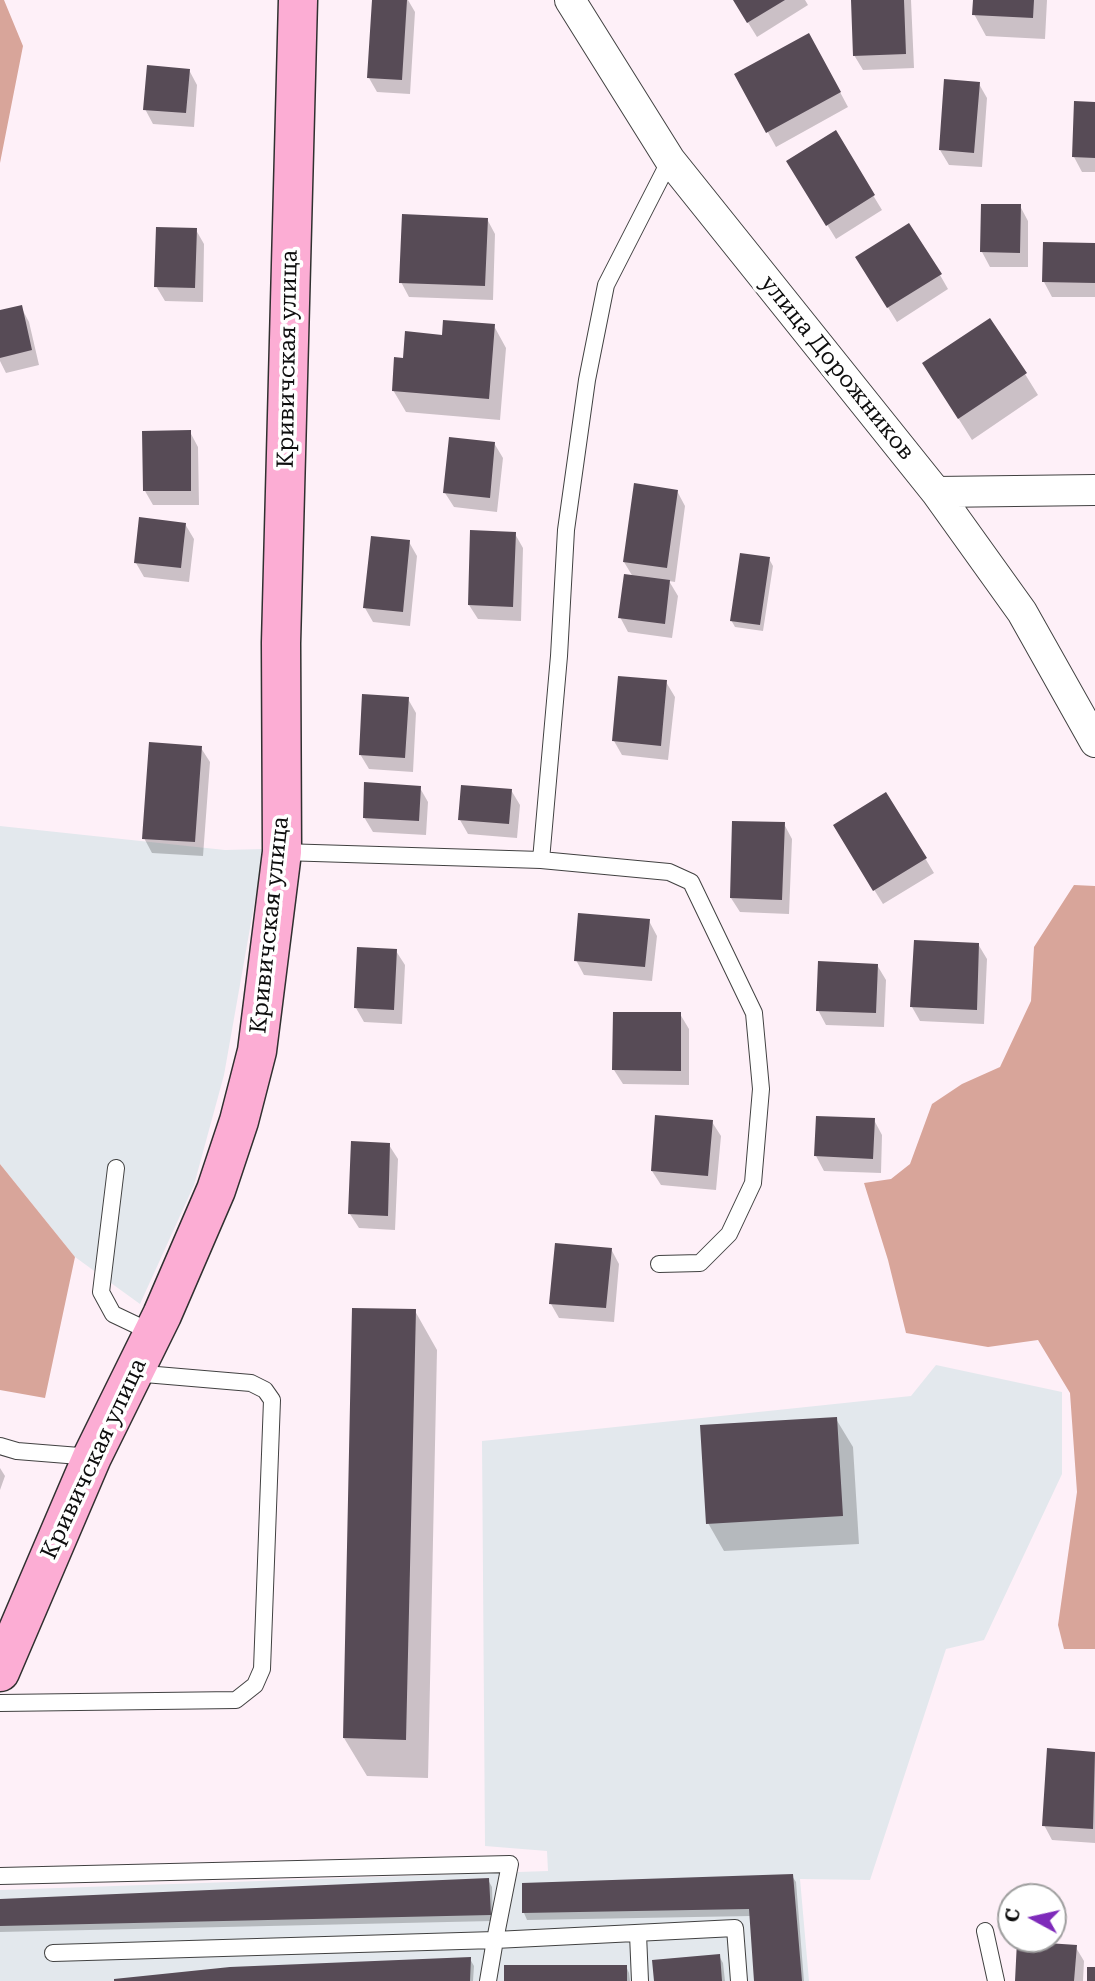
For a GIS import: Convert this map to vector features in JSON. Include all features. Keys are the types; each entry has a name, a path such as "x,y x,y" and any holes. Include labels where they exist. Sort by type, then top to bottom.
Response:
{"street":[{"name":"Кривичская улица","path":"0,1672 92,1457 153,1333 216,1190 239,1121 263,1015 282,852 281,643 298,0"},
{"name":"улица Дорожников","path":"570,0 670,160 936,492 1022,612 1095,742"},
{"path":"936,492 1095,489"}],"lane":[{"path":"541,860 559,656 566,530 587,380 606,285 670,160"},
{"path":"282,852 541,860 669,872 691,882 754,1013 761,1089 753,1183 729,1234 700,1263 659,1264"},
{"path":"116,1168 101,1292 113,1314 153,1333"},
{"path":"0,1703 236,1700 255,1685 262,1669 272,1400 265,1390 251,1383 134,1373"},
{"path":"0,1446 17,1451 92,1457"},
{"path":"0,1876 510,1864 488,1981"},
{"path":"53,1952 495,1940 735,1928 739,1981"},
{"path":"985,1931 996,1981"},
{"path":"638,1934 640,1981"}],"shaded area":[{"path":"0,0 4,0 23,46 0,163"},
{"path":"0,826 225,850 264,849 224,1075 194,1185 140,1304 75,1257 0,1164"},
{"path":"1074,885 1095,886 1095,1649 1064,1649 1058,1625 1077,1492 1070,1393 1038,1340 988,1347 906,1333 888,1260 864,1183 891,1179 910,1164 932,1104 962,1084 1000,1067 1031,1001 1034,947"},
{"path":"0,1164 75,1257 45,1398 0,1390"},
{"path":"936,1365 1062,1392 1062,1474 984,1640 946,1649 870,1880 800,1879 809,1981 0,1981 0,1890 548,1871 547,1851 485,1846 482,1441 911,1396"}],"building":[{"path":"372,0 407,0 402,80 367,78"},
{"path":"733,0 785,0 747,23"},
{"path":"851,0 904,0 906,54 853,56"},
{"path":"973,0 1034,0 1033,18 972,15"},
{"path":"809,33 841,92 766,133 734,74"},
{"path":"147,65 190,69 186,113 143,110"},
{"path":"944,79 980,82 974,153 939,150"},
{"path":"1074,101 1095,102 1095,158 1072,157"},
{"path":"836,130 875,195 826,226 786,161"},
{"path":"981,204 1021,204 1020,253 980,252"},
{"path":"402,214 488,218 485,286 399,283"},
{"path":"909,223 942,274 887,308 855,257"},
{"path":"156,227 197,228 195,288 154,287"},
{"path":"1043,242 1095,243 1095,283 1042,282"},
{"path":"22,305 32,350 0,358 0,310"},
{"path":"990,318 1027,373 958,419 922,363"},
{"path":"443,320 495,324 489,399 392,391 394,357 403,358 405,331 442,335"},
{"path":"191,430 191,491 143,491 142,431"},
{"path":"449,437 495,442 490,498 443,493"},
{"path":"634,483 678,490 667,568 623,562"},
{"path":"139,517 186,523 181,568 134,563"},
{"path":"470,530 516,532 513,607 468,605"},
{"path":"371,536 410,540 403,612 363,608"},
{"path":"740,553 770,557 760,625 730,621"},
{"path":"624,574 670,580 665,624 618,618"},
{"path":"618,676 667,680 661,746 612,741"},
{"path":"362,694 409,697 405,758 359,755"},
{"path":"149,742 202,746 195,842 142,839"},
{"path":"364,782 421,786 419,821 363,818"},
{"path":"461,785 512,789 509,824 458,820"},
{"path":"886,792 927,858 873,891 833,825"},
{"path":"732,821 785,822 782,900 730,898"},
{"path":"578,913 650,919 645,967 574,961"},
{"path":"914,940 979,943 977,1010 910,1007"},
{"path":"357,947 397,949 394,1010 354,1008"},
{"path":"818,961 878,964 876,1013 816,1011"},
{"path":"613,1012 681,1012 681,1071 612,1070"},
{"path":"655,1115 713,1120 708,1176 651,1171"},
{"path":"816,1116 875,1118 873,1159 814,1156"},
{"path":"351,1141 390,1143 388,1216 348,1214"},
{"path":"555,1243 612,1248 606,1308 549,1304"},
{"path":"352,1308 416,1309 406,1740 343,1738"},
{"path":"837,1417 843,1516 706,1524 700,1425"},
{"path":"1047,1748 1095,1752 1093,1829 1042,1826"},
{"path":"793,1874 802,1981 754,1981 749,1909 522,1913 522,1883"},
{"path":"489,1878 491,1915 0,1926 0,1899"},
{"path":"1067,1944 1077,1945 1074,1981 1015,1981 1016,1953 1067,1953"},
{"path":"720,1954 722,1981 654,1981 652,1960"},
{"path":"471,1957 470,1981 114,1981 230,1967"},
{"path":"504,1965 627,1965 627,1981 504,1981"},
{"path":"1087,1967 1095,1967 1095,1981 1087,1981"}]}
